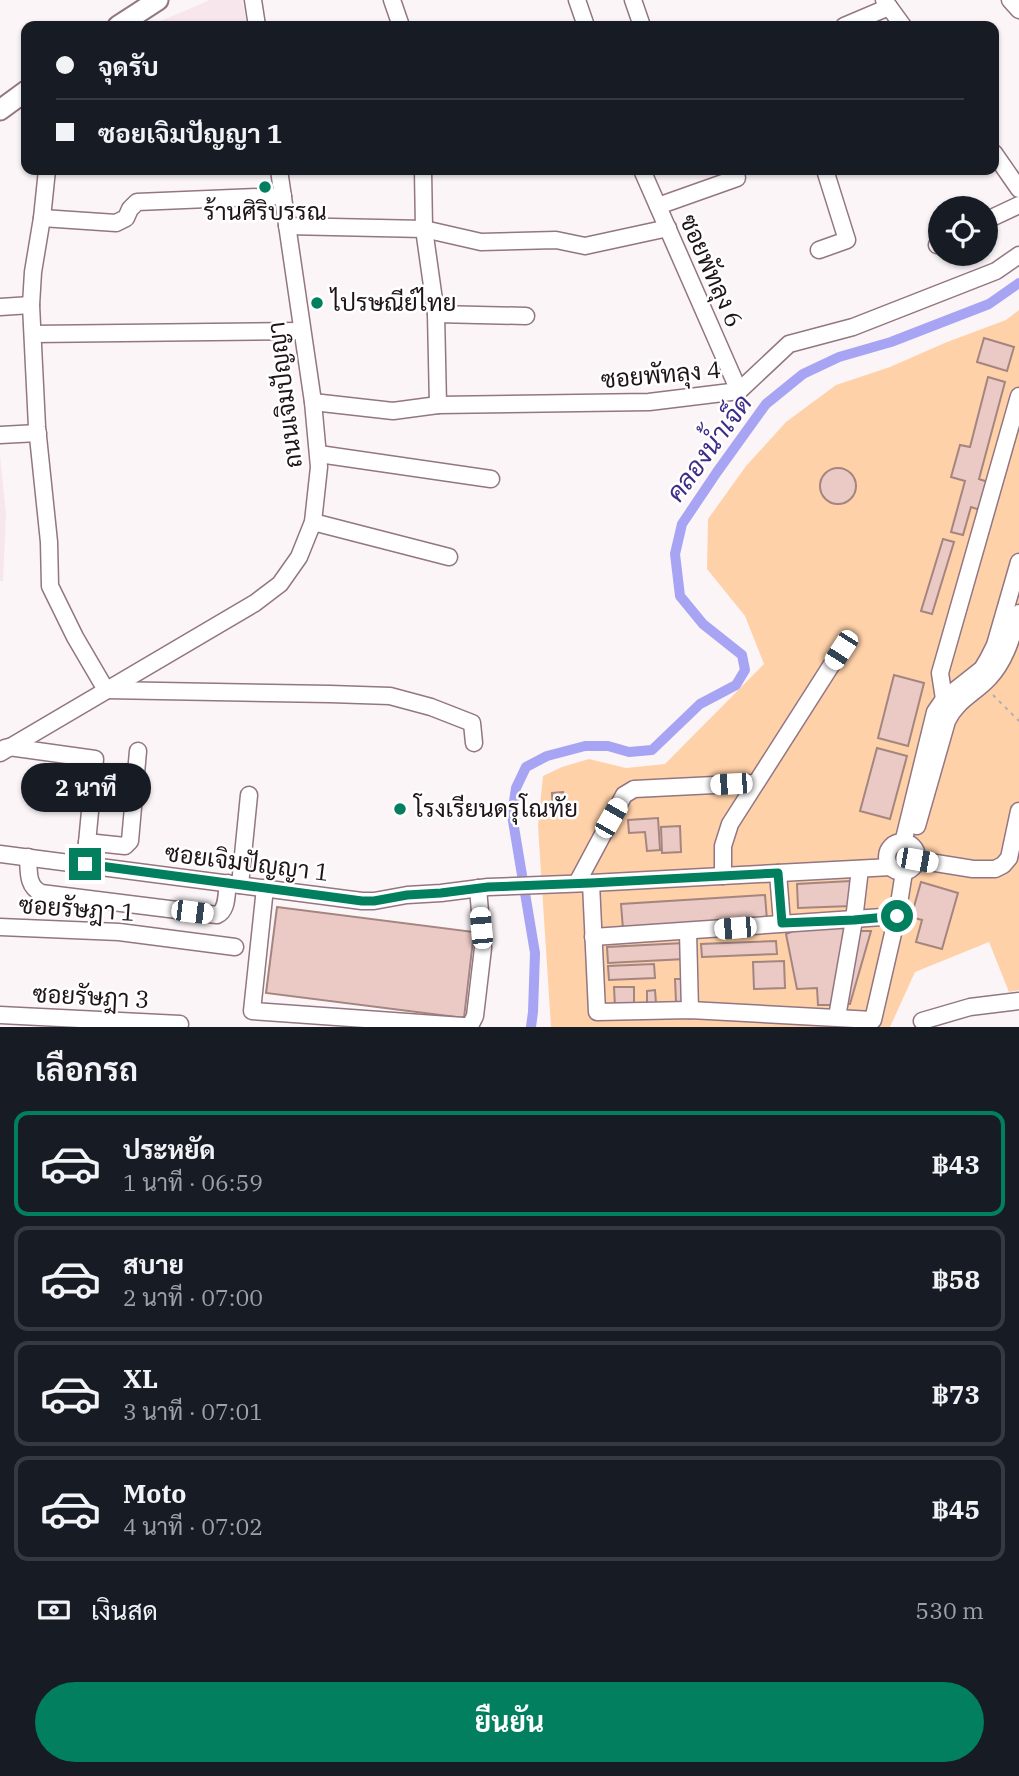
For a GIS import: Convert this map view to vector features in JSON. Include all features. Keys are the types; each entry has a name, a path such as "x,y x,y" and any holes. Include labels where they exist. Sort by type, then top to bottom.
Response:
{"main road":[{"path":"126,21 158,0"},
{"path":"0,110 21,95"}],"street":[{"path":"253,0 256,21"},
{"path":"392,0 399,21"},
{"path":"576,0 584,21"},
{"path":"633,0 640,21"},
{"path":"1010,0 1019,10"},
{"path":"853,21 886,3 899,21"},
{"path":"999,160 1019,189"},
{"path":"46,175 31,304 50,586 75,637 106,690 390,696 431,707 472,723 474,743"},
{"name":"ถนนเจิมปัญญา","path":"3,750 255,603 280,584 299,557 313,522 319,454 280,175"},
{"path":"423,175 424,229 436,314 438,405"},
{"name":"ซอยพัทลุง 6","path":"644,175 738,391"},
{"path":"820,250 846,240 826,175"},
{"path":"658,206 737,178"},
{"path":"42,218 116,223 126,218 137,202 283,196"},
{"path":"998,215 1019,205"},
{"path":"287,226 424,229 481,242 556,240 585,247 668,228"},
{"name":"ซอยพัทลุง 4","path":"313,402 393,411 438,405 649,402 738,391 789,344 853,327 970,282 996,271 1019,255"},
{"path":"0,307 31,304"},
{"path":"436,314 526,316"},
{"path":"33,334 301,331"},
{"path":"944,699 940,673 1019,396"},
{"path":"0,435 38,433"},
{"path":"319,454 491,478"},
{"path":"313,522 449,558"},
{"path":"910,849 947,721 953,708 978,680 995,645 1018,573"},
{"path":"898,870 913,868 910,849 935,712 944,699 993,674 1004,656 1019,613"},
{"path":"723,876 723,846 730,824 841,650"},
{"path":"3,750 95,759 85,864"},
{"path":"87,842 125,846 130,841 138,751"},
{"path":"755,783 634,789 624,795 584,883 593,937 597,1012 690,1010 873,1020 897,916 898,870 887,858 890,849 898,843 973,869 995,869 1009,858 1019,811"},
{"path":"28,857 31,885 41,892 217,915 222,913 234,884 249,795"},
{"name":"ซอยเจิมปัญญา 1","path":"0,854 362,901 483,888 860,869 898,870"},
{"path":"837,1017 860,869"},
{"path":"778,873 782,923"},
{"path":"265,888 252,1011 463,1026 471,1024 475,1016 483,948 483,888"},
{"path":"593,937 897,916"},
{"name":"ซอยรัษฎา 1","path":"0,927 119,932 235,947"},
{"path":"688,932 690,1010"},
{"path":"922,1021 970,1007 1019,1001"},
{"name":"ซอยรัษฎา 3","path":"0,1015 180,1024"}],"path":[{"path":"978,680 1019,721"}],"shaded area":[{"path":"210,0 242,0 246,21 161,21"},
{"path":"1019,310 1019,990 1009,992 989,942 915,972 890,1027 551,1027 538,826 543,776 589,759 626,768 665,764 764,664 745,616 707,569 708,519 746,466 786,422 836,385 890,367 1006,320"},
{"path":"0,456 6,514 3,581 0,581"}],"building":[{"path":"984,338 1014,347 1007,371 977,362"},
{"path":"988,377 1005,382 979,479 988,482 980,510 971,507 963,535 951,532 965,481 951,477 960,445 970,447"},
{"path":"838,468 851,473 856,486 851,499 838,504 825,499 820,486 825,473"},
{"path":"943,539 954,542 932,614 921,611"},
{"path":"894,675 924,683 908,746 878,738"},
{"path":"877,748 907,756 890,819 860,811"},
{"path":"563,792 564,812 553,813 552,793"},
{"path":"658,818 660,850 647,851 645,832 629,833 628,820"},
{"path":"680,826 681,852 662,853 661,827"},
{"path":"850,881 851,906 798,908 797,884"},
{"path":"921,882 958,893 942,949 916,942 922,920 911,917"},
{"path":"765,895 767,920 623,929 621,904"},
{"path":"277,907 474,932 464,1018 266,993"},
{"path":"833,926 846,929 832,1005 818,1005 817,988 797,989 786,934 798,929"},
{"path":"859,931 871,931 850,1004 842,1004"},
{"path":"776,941 777,954 702,957 701,944"},
{"path":"684,943 685,959 608,963 607,947"},
{"path":"784,961 785,988 754,989 753,962"},
{"path":"654,964 655,978 609,980 608,966"},
{"path":"675,979 685,979 686,1002 676,1002"},
{"path":"614,987 634,987 634,1006 615,1007"},
{"path":"655,990 656,1003 647,1004 647,991"}],"waterway":[{"name":"คลองน้ำเจ็ด","path":"531,1027 535,953 512,815 516,788 526,767 547,756 585,746 608,746 629,752 652,750 700,704 736,685 745,670 742,655 703,624 680,596 675,554 682,524 766,404 803,374 839,357 891,342 989,304 1019,283"}],"place":[{"name":"ร้านศิริบรรณ","path":"265,187"},
{"name":"ไปรษณีย์ไทย","path":"317,303"},
{"name":"โรงเรียนดรุโณทัย","path":"400,809"}],"route":[{"path":"85,864 362,901 488,887 778,873 782,923 897,916"}]}
